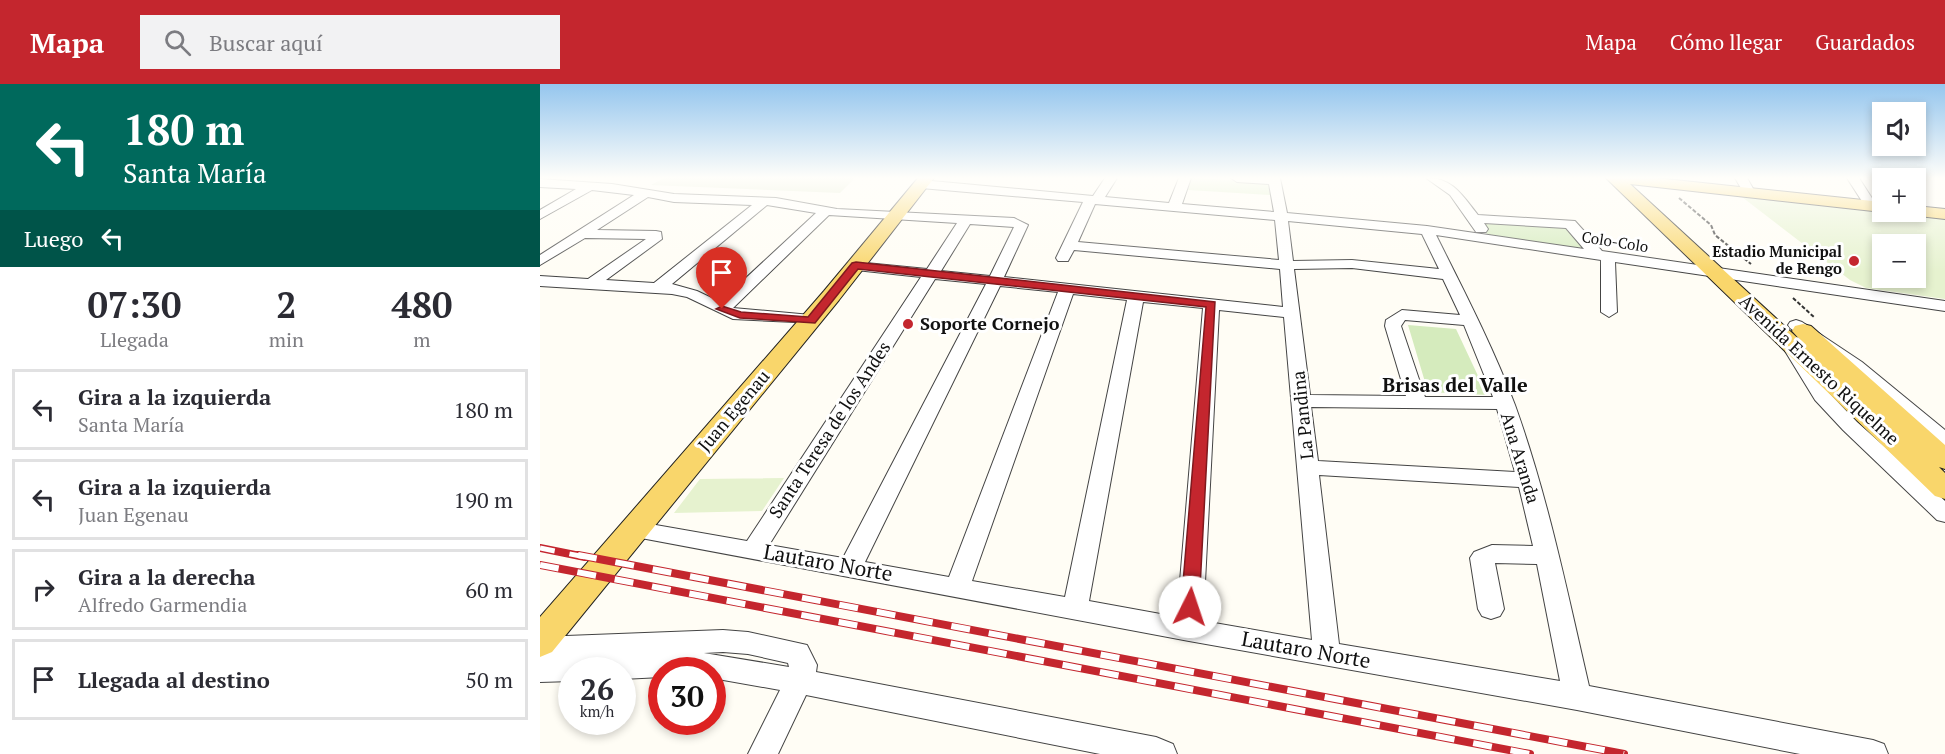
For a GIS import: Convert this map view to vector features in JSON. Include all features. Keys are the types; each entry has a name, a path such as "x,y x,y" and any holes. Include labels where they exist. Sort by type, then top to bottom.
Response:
{"main road":[{"name":"Juan Egenau","path":"540,642 856,266 900,209"},
{"name":"Avenida Ernesto Riquelme","path":"1654,209 1717,274 1945,460"},
{"name":"Avenida Ernesto Riquelme","path":"1661,209 1746,278 1792,333 1945,489"},
{"path":"1926,212 1945,214"}],"street":[{"path":"540,261 621,209"},
{"path":"658,288 755,209"},
{"path":"815,209 1014,222 1020,225 995,281 850,567"},
{"path":"1089,209 1066,252 1287,265 1352,264 1448,275"},
{"name":"Colo-Colo","path":"1201,209 1427,230 1945,306"},
{"name":"La Pandina","path":"1280,209 1327,654"},
{"path":"1467,209 1488,239"},
{"path":"722,309 826,211"},
{"path":"1475,219 1570,224 1603,257 1609,312"},
{"name":"Santa Teresa de los Andes","path":"753,550 966,220"},
{"name":"Ana Aranda","path":"1427,230 1504,403 1548,555 1577,697"},
{"path":"582,234 656,235 656,238 591,284"},
{"path":"856,266 1292,314"},
{"path":"540,281 658,288 692,294 740,315 811,320"},
{"path":"957,587 1067,289"},
{"path":"1075,609 1136,296"},
{"path":"1189,630 1212,305"},
{"path":"1417,401 1393,326 1394,320 1402,315 1469,321"},
{"path":"1792,333 1856,366 1945,440"},
{"path":"1792,333 1822,396 1850,426 1945,514"},
{"path":"1301,401 1504,403"},
{"path":"1308,467 1528,480"},
{"name":"Lautaro Norte","path":"633,529 1189,630 1577,697 1873,754"},
{"path":"1491,609 1482,558 1492,554 1548,555"},
{"path":"540,648 700,642 748,643 797,653 803,665 763,754"},
{"path":"540,670 698,664 732,668 1162,754"}],"path":[{"path":"1692,209 1711,225 1715,235 1754,267 1764,270 1817,320"}],"green space":[{"name":"Estadio Municipal de Rengo","path":"1758,209 1872,211 1872,222 1926,222 1926,217 1945,219 1945,299 1866,288 1850,280"},
{"path":"1478,221 1568,225 1599,260 1491,240"},
{"path":"1408,325 1456,329 1487,395 1428,392"},
{"path":"784,478 762,511 674,513 700,479"}],"railway":[{"path":"540,548 585,557"},
{"path":"578,555 1624,754"},
{"path":"540,565 1530,754"}],"place":[{"name":"Estadio Municipal de Rengo","path":"1854,261"},
{"name":"Soporte Cornejo","path":"908,324"}],"district":[{"name":"Brisas del Valle","path":"1455,385"}],"route":[{"path":"722,309 740,315 811,320 856,266 1212,305 1190,607"}]}
